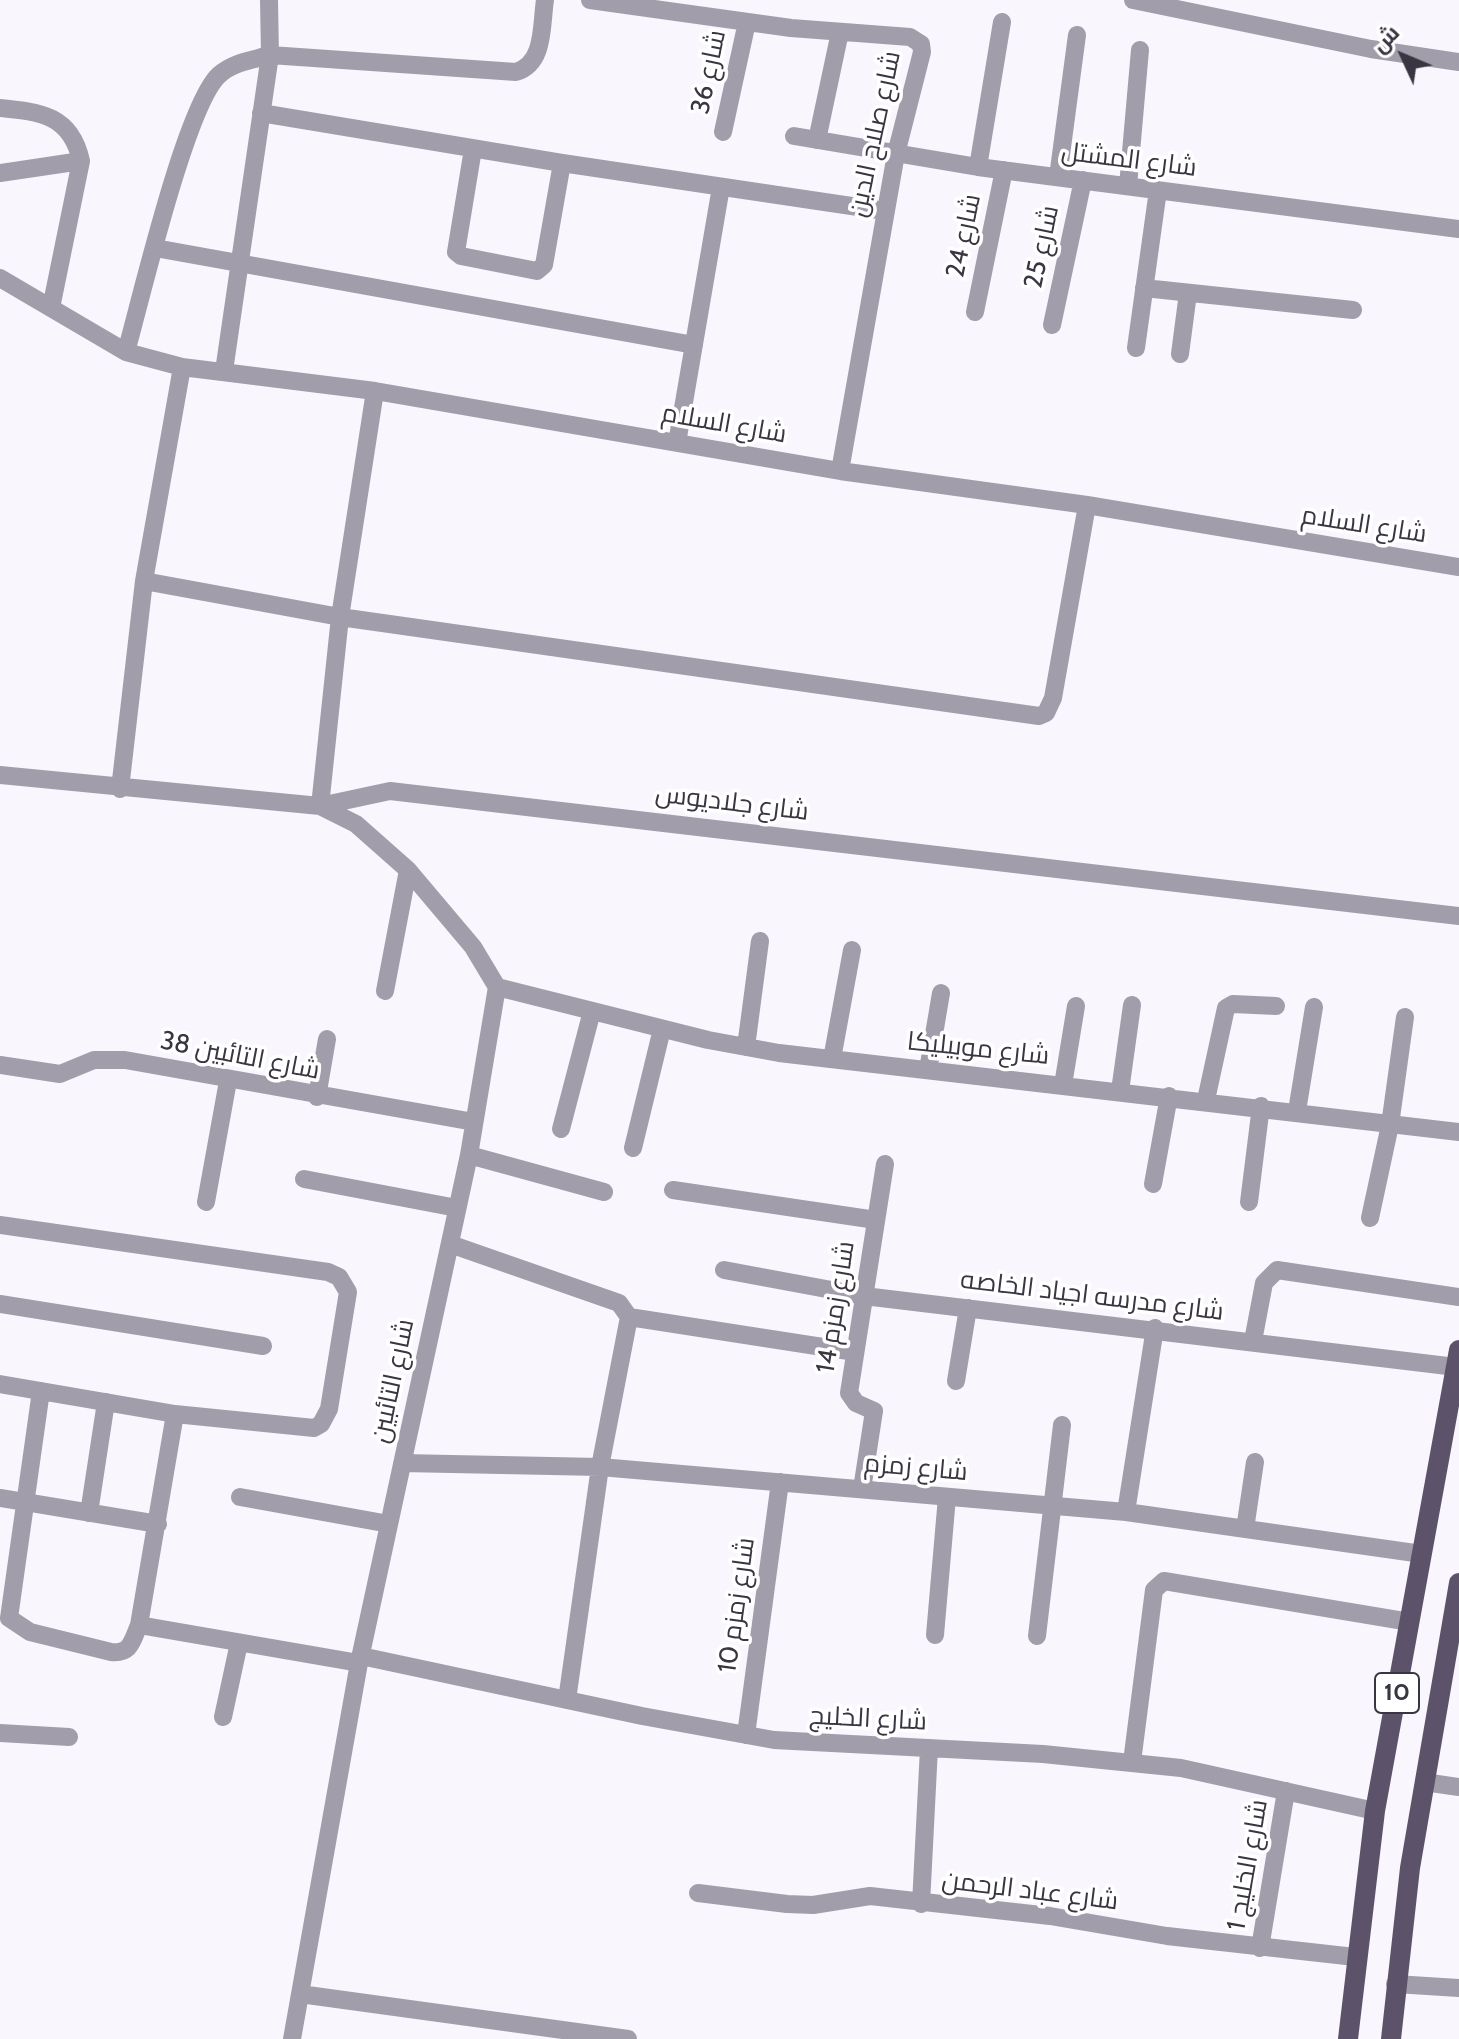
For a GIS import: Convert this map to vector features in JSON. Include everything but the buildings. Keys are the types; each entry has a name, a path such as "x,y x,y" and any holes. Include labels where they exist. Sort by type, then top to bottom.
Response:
{"main road":[{"name":"10","path":"1348,2039 1355,1957 1375,1811 1457,1358"},
{"name":"10","path":"1391,2039 1395,1984 1424,1782 1453,1653 1459,1583"}],"street":[{"path":"224,371 270,55 269,0"},
{"path":"126,352 203,95 219,74 235,65 270,55 516,72 525,69 536,58 545,0"},
{"name":"شارع صلاح الدين","path":"590,0 747,22 910,37 921,44 922,52 885,211 840,471"},
{"path":"1133,0 1184,5 1371,49 1459,62"},
{"name":"شارع 36","path":"723,132 747,22"},
{"path":"978,167 1002,22"},
{"path":"817,140 840,32"},
{"path":"1058,177 1077,35"},
{"path":"1128,186 1140,50"},
{"path":"0,108 43,112 56,120 78,146 81,161 51,308"},
{"path":"261,113 562,163 885,211"},
{"name":"شارع المشتل","path":"794,136 978,167 1459,229"},
{"path":"473,149 456,252 461,256 537,271 544,265 562,163"},
{"path":"0,173 81,161"},
{"name":"شارع 24","path":"975,312 1004,170"},
{"name":"شارع 25","path":"1052,325 1083,180"},
{"path":"677,443 721,187"},
{"path":"1136,348 1158,190"},
{"path":"155,248 694,345"},
{"name":"شارع السلام","path":"0,278 126,352 182,367 375,391 840,471 1087,505 1459,567"},
{"path":"1144,288 1353,310"},
{"path":"1180,354 1188,293"},
{"path":"120,789 144,581 182,367"},
{"path":"375,391 340,617 320,806 356,824 408,870 473,947 497,987"},
{"path":"144,581 340,617 1039,716 1046,713 1053,698 1087,505"},
{"name":"شارع جلاديوس","path":"0,775 320,806 390,791 1459,916"},
{"path":"385,991 408,870"},
{"path":"746,1047 760,941"},
{"path":"832,1059 852,950"},
{"name":"شارع موبيليكا","path":"497,987 746,1047 1459,1132"},
{"name":"شارع التائبين","path":"292,2039 360,1660 469,1155 497,987"},
{"path":"928,1070 941,993"},
{"path":"1206,1100 1226,1008 1237,1003 1276,1006"},
{"path":"1120,1091 1132,1005"},
{"path":"1063,1085 1076,1006"},
{"path":"1297,1111 1314,1007"},
{"path":"561,1129 592,1011"},
{"path":"1370,1218 1390,1125 1405,1017"},
{"path":"633,1148 662,1029"},
{"path":"317,1097 327,1039"},
{"name":"شارع التائبين 38","path":"0,1065 60,1074 107,1058 474,1122"},
{"path":"206,1202 228,1081"},
{"path":"1153,1184 1169,1096"},
{"path":"1249,1202 1261,1106"},
{"path":"469,1155 604,1192"},
{"name":"شارع زمزم 14","path":"862,1489 874,1414 871,1407 856,1403 850,1397 885,1164"},
{"path":"304,1179 457,1208"},
{"path":"673,1190 876,1220"},
{"path":"0,1225 328,1272 344,1282 348,1292 329,1409 321,1424 304,1428 175,1414 0,1384"},
{"path":"450,1244 619,1303 629,1317 855,1352"},
{"name":"شارع مدرسه اجياد الخاصه","path":"724,1270 864,1296 1253,1341 1457,1358"},
{"path":"1253,1341 1264,1283 1277,1270 1459,1297"},
{"path":"0,1304 263,1346"},
{"path":"956,1381 968,1308"},
{"path":"567,1700 600,1467 629,1317"},
{"path":"1126,1512 1155,1328"},
{"path":"41,1391 8,1606 13,1623 30,1632 122,1653 129,1649 139,1625 175,1414"},
{"path":"89,1513 106,1402"},
{"path":"1037,1636 1062,1425"},
{"path":"1245,1529 1255,1462"},
{"name":"شارع زمزم","path":"402,1463 600,1467 1126,1512 1422,1554"},
{"name":"شارع زمزم 10","path":"746,1735 780,1482"},
{"path":"240,1497 389,1524"},
{"path":"935,1635 947,1497"},
{"path":"0,1498 158,1524"},
{"path":"1132,1762 1154,1590 1164,1581 1410,1622"},
{"name":"شارع الخليج","path":"139,1625 360,1660 774,1740 1132,1762 1181,1768 1375,1811"},
{"path":"223,1717 239,1643"},
{"path":"0,1733 69,1737"},
{"path":"921,1904 929,1748"},
{"path":"1424,1782 1459,1787"},
{"name":"شارع الخليج 1","path":"1260,1948 1286,1791"},
{"name":"شارع عباد الرحمن","path":"698,1893 813,1905 870,1896 1050,1916 1260,1948 1355,1957"},
{"path":"1395,1984 1459,1988"},
{"path":"300,1994 628,2039"}]}
